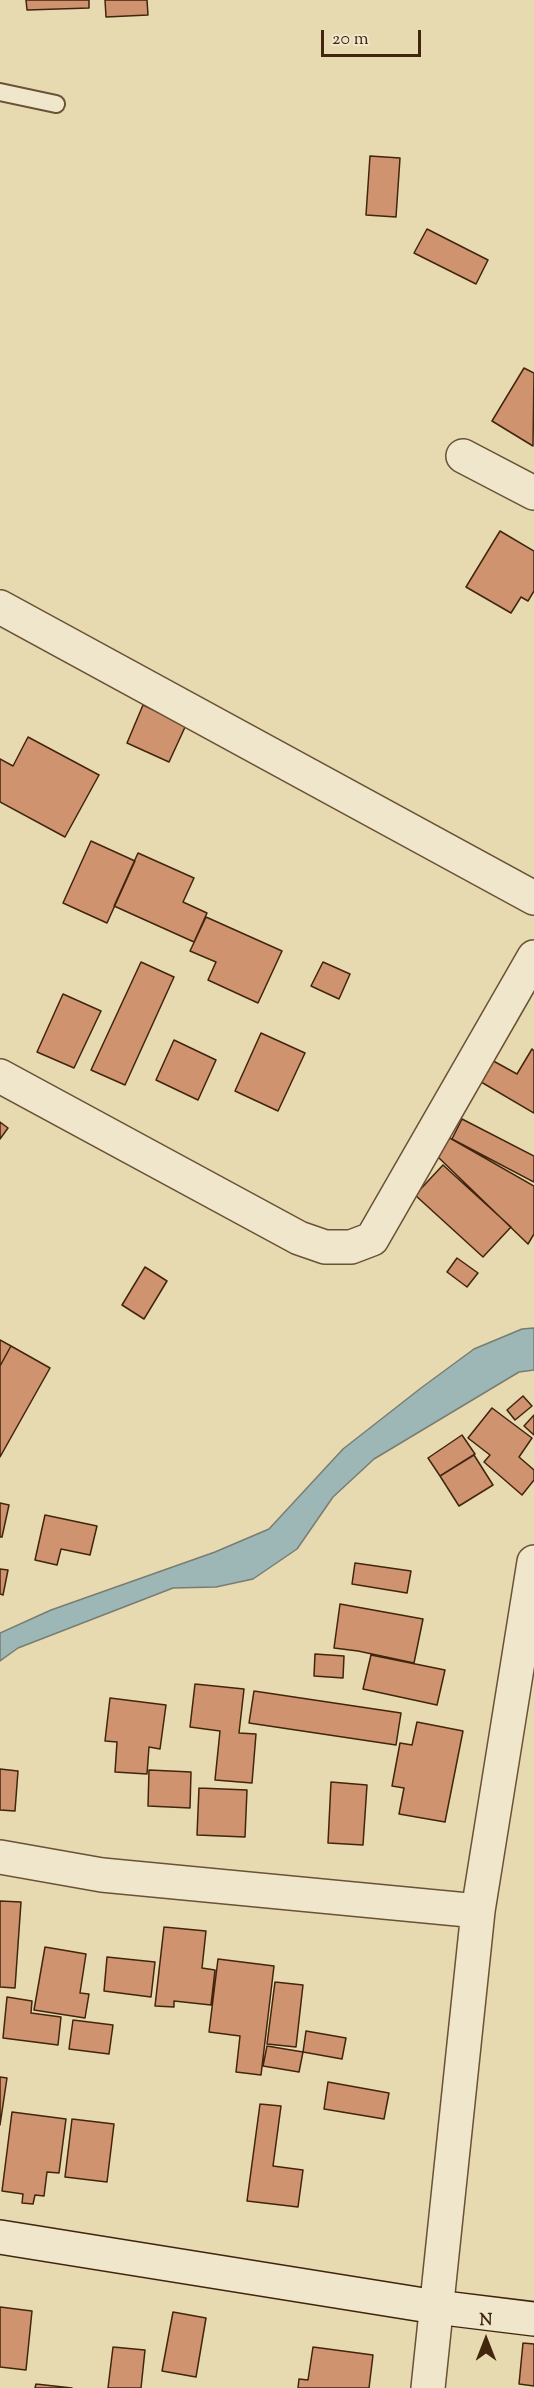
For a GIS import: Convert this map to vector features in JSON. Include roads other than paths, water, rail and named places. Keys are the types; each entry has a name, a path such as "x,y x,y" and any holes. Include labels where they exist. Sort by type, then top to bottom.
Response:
{"street":[{"path":"464,456 534,493"},
{"path":"0,607 534,898"},
{"path":"0,1076 299,1238 325,1247 351,1247 372,1239 534,957"},
{"path":"428,2388 478,1911 534,1562"},
{"path":"0,1857 102,1875 478,1911"},
{"path":"0,2237 436,2307 534,2319"}],"lane":[{"path":"0,92 56,104"}],"water":[{"path":"534,1328 534,1370 519,1372 374,1459 333,1497 297,1549 253,1579 216,1587 173,1588 18,1648 0,1661 0,1633 51,1610 215,1552 269,1529 343,1449 421,1388 474,1349 522,1329"}]}
